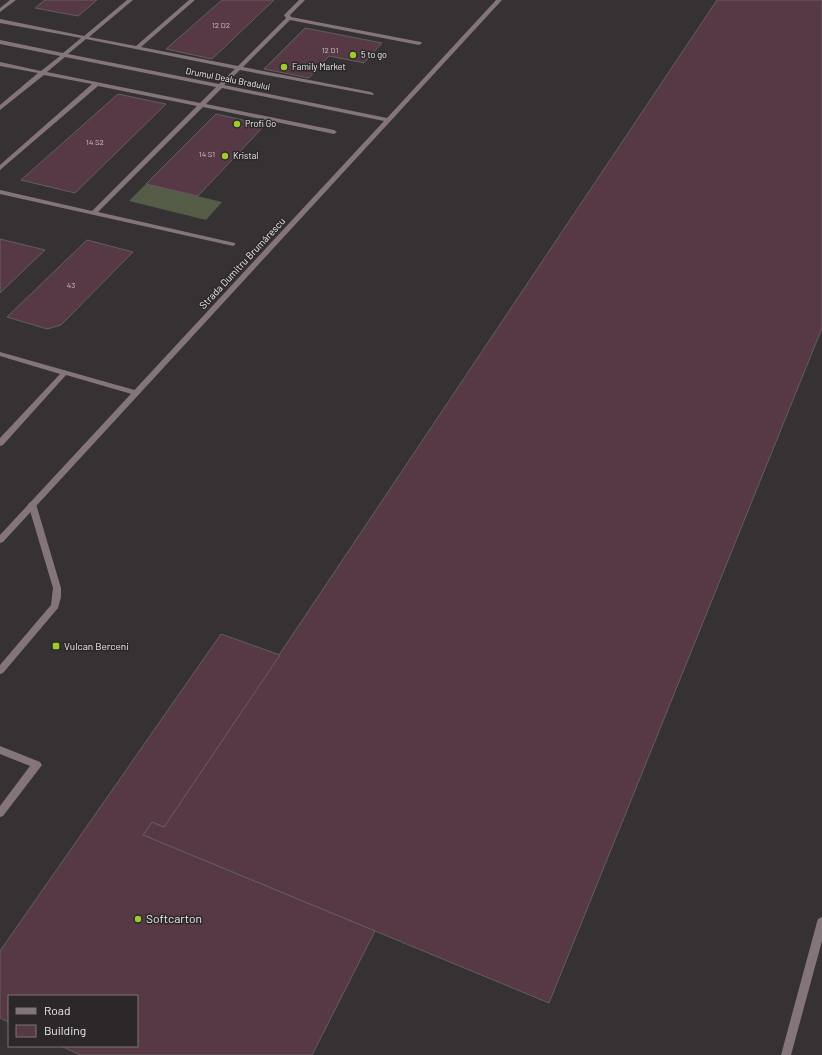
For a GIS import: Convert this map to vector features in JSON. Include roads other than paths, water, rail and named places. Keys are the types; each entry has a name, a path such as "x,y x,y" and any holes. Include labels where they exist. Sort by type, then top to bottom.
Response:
{"street":[{"path":"0,10 13,0"},
{"path":"0,108 130,0"},
{"path":"137,48 192,0"},
{"path":"93,213 239,68 288,18 287,15 302,0"},
{"name":"Strada Dumitru Brumărescu","path":"0,540 499,0"},
{"path":"288,18 419,43"},
{"name":"Drumul Dealu Bradului","path":"0,21 371,94"},
{"name":"Drumul Dealu Bradului","path":"0,42 388,120"},
{"path":"0,64 334,132"},
{"path":"0,168 96,84"},
{"path":"0,192 233,244"},
{"path":"0,354 135,393"},
{"path":"0,443 64,373"},
{"path":"0,671 55,606 57,597 57,588 32,504"},
{"path":"0,750 37,765 0,813"},
{"path":"786,1055 822,922"}],"place":[{"name":"5 to go","path":"353,55"},
{"name":"Family Market","path":"284,67"},
{"name":"Profi Go","path":"237,124"},
{"name":"Kristal","path":"225,156"},
{"name":"Vulcan Berceni","path":"56,646"},
{"name":"Softcarton","path":"138,919"}]}
